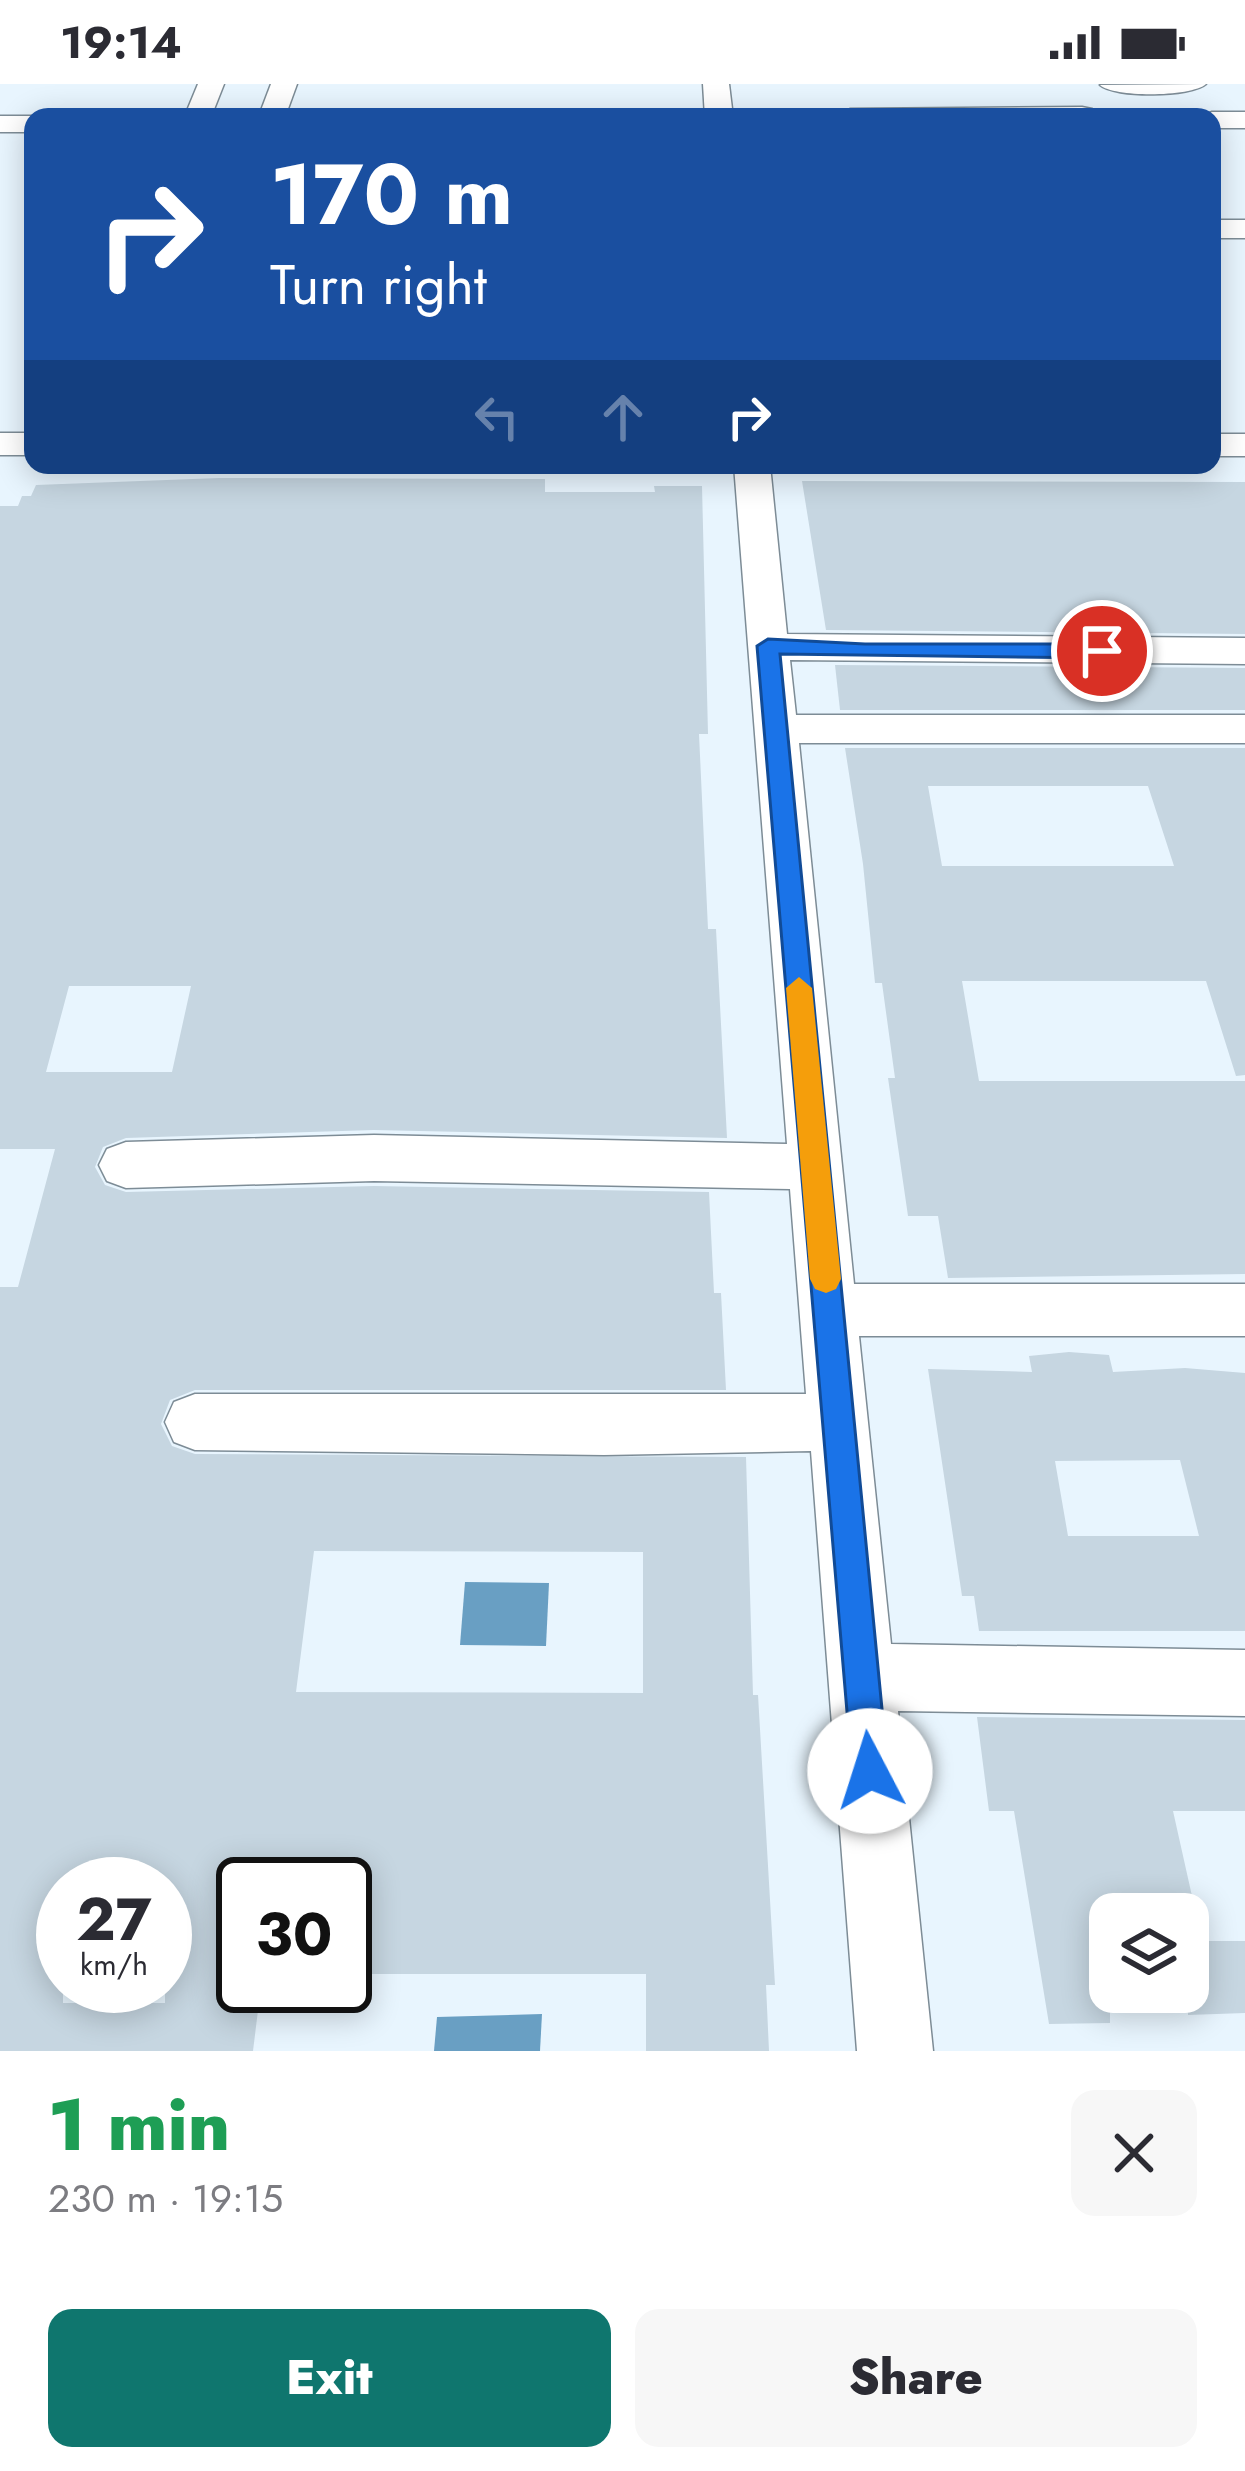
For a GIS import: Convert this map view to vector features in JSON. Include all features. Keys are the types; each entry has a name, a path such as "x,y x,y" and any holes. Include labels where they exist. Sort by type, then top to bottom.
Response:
{"street":[{"path":"1113,85 1193,84"},
{"path":"753,474 895,2051"},
{"path":"768,646 865,651 1245,651"},
{"path":"776,729 1245,729"},
{"path":"126,1165 374,1158 815,1167"},
{"path":"828,1310 1245,1310"},
{"path":"196,1421 604,1426 838,1423"},
{"path":"862,1677 1245,1683"}],"water":[{"path":"465,1582 549,1583 546,1646 460,1645"},
{"path":"542,2014 540,2051 434,2051 437,2017"}],"building":[{"path":"219,478 545,479 545,492 655,492 654,486 702,486 708,734 699,734 708,929 716,929 727,1138 374,1130 126,1138 103,1147 95,1167 105,1185 126,1192 374,1186 709,1192 714,1293 721,1293 726,1390 195,1390 170,1400 161,1424 172,1446 195,1454 746,1457 753,1695 758,1695 775,1985 766,1985 769,2051 646,2051 646,1974 372,1974 372,1857 216,1857 216,2013 258,2013 253,2051 0,2051 0,1287 18,1287 55,1149 0,1149 0,506 18,506 22,496 31,496 36,485","holes":["69,986 191,986 172,1072 46,1072","314,1551 643,1552 643,1693 296,1692"]},
{"path":"802,481 1245,482 1245,634 826,630"},
{"path":"835,665 1245,668 1245,710 840,710"},
{"path":"845,748 1245,748 1245,1075 1236,1076 1206,981 962,981 979,1081 1245,1081 1245,1274 948,1278 938,1216 908,1216 888,1078 895,1078 882,983 875,983","holes":["928,786 1148,786 1174,866 942,866"]},
{"path":"1109,1355 1113,1372 1185,1368 1245,1373 1245,1631 979,1631 974,1596 962,1596 928,1369 1032,1372 1029,1356","holes":["1180,1460 1199,1536 1068,1536 1055,1461"]},
{"path":"977,1717 1245,1720 1245,1811 1173,1811 1191,1893 1089,1893 1089,2013 1110,2013 1110,2023 1049,2024 1014,1811 989,1811"},
{"path":"1209,1941 1245,1941 1245,2013 1188,2015 1209,2013"}],"slow traffic":[{"path":"799,988 826,1279"}],"route":[{"path":"870,1771 768,646 1102,651"}]}
